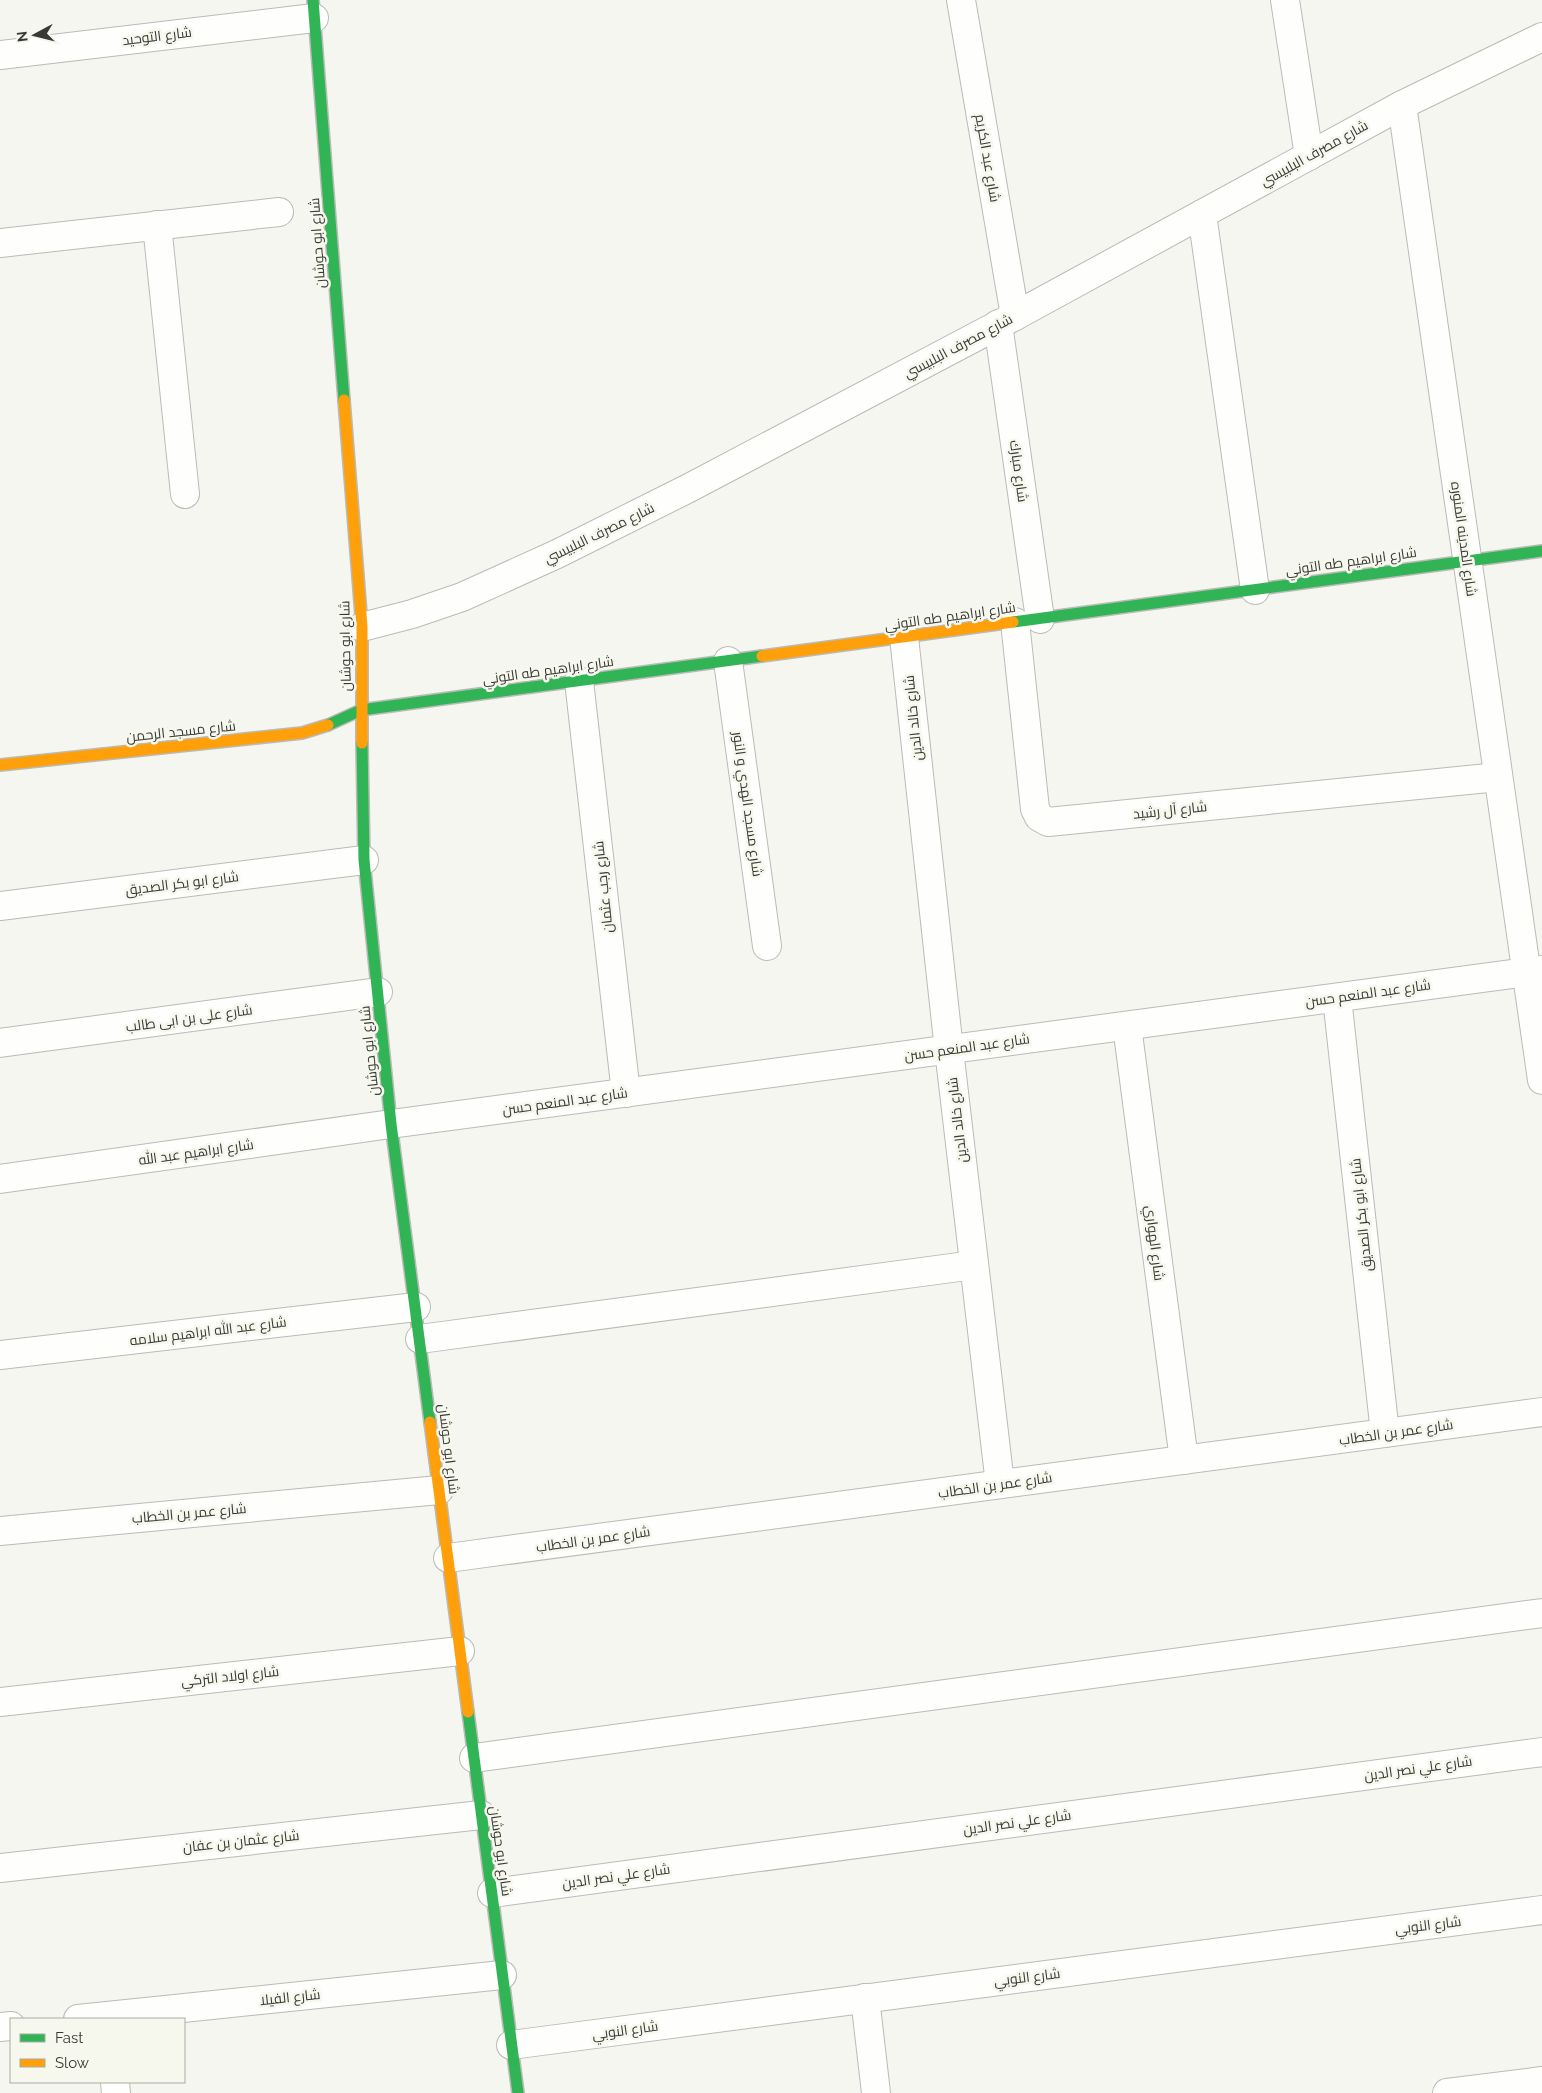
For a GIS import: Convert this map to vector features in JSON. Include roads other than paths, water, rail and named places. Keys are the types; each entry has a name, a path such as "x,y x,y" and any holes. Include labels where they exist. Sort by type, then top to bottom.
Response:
{"street":[{"name":"شارع عبد الكريم","path":"961,0 1006,320"},
{"path":"1285,0 1309,156"},
{"name":"شارع التوحيد","path":"0,55 314,9"},
{"name":"شارع ابو حوشان","path":"314,9 362,627 361,710 364,860 391,1124 518,2093"},
{"name":"شارع مصرف البلبيسي","path":"362,627 412,614 462,596 550,557 689,488 1006,320 1402,105 1542,37"},
{"name":"شارع المدينه المنوره","path":"1402,105 1498,777 1534,971 1542,1080"},
{"path":"0,243 279,212"},
{"path":"1202,214 1255,590"},
{"path":"157,225 185,494"},
{"name":"شارع مبارك","path":"1006,320 1028,620"},
{"name":"شارع ابراهيم طه التوني","path":"361,710 1542,551"},
{"name":"شارع آل رشيد","path":"1028,620 1035,809 1039,817 1048,822 1498,777"},
{"name":"شارع خالد الدين","path":"904,637 949,1050 1000,1484"},
{"name":"شارع مسجد الهدي و النور","path":"728,661 767,946"},
{"name":"شارع رجب عثمان","path":"579,681 626,1093"},
{"name":"شارع مسجد الرحمن","path":"0,765 302,733 332,724 361,710"},
{"name":"شارع ابو بكر الصديق","path":"0,906 364,860"},
{"name":"شارع عبد المنعم حسن","path":"391,1124 1534,971"},
{"name":"شارع على بن ابى طالب","path":"0,1043 378,992"},
{"name":"شارع ابو بكر الصديق","path":"1337,998 1385,1433"},
{"name":"شارع الهواري","path":"1126,1026 1184,1460"},
{"name":"شارع ابراهيم عبد الله","path":"0,1179 391,1124"},
{"path":"420,1339 974,1265"},
{"name":"شارع عبد الله ابراهيم سلامه","path":"0,1355 416,1307"},
{"name":"شارع عمر بن الخطاب","path":"448,1558 1542,1412"},
{"name":"شارع عمر بن الخطاب","path":"0,1531 439,1490"},
{"path":"474,1758 1542,1613"},
{"name":"شارع اولاد التركي","path":"0,1702 460,1650"},
{"name":"شارع علي نصر الدين","path":"492,1893 1542,1752"},
{"name":"شارع عثمان بن عفان","path":"0,1868 481,1815"},
{"name":"شارع النوبي","path":"511,2045 1542,1910"},
{"name":"شارع الفيلا","path":"108,2018 502,1975"},
{"path":"865,1998 876,2093"},
{"path":"1447,2093 1542,2081"}]}
